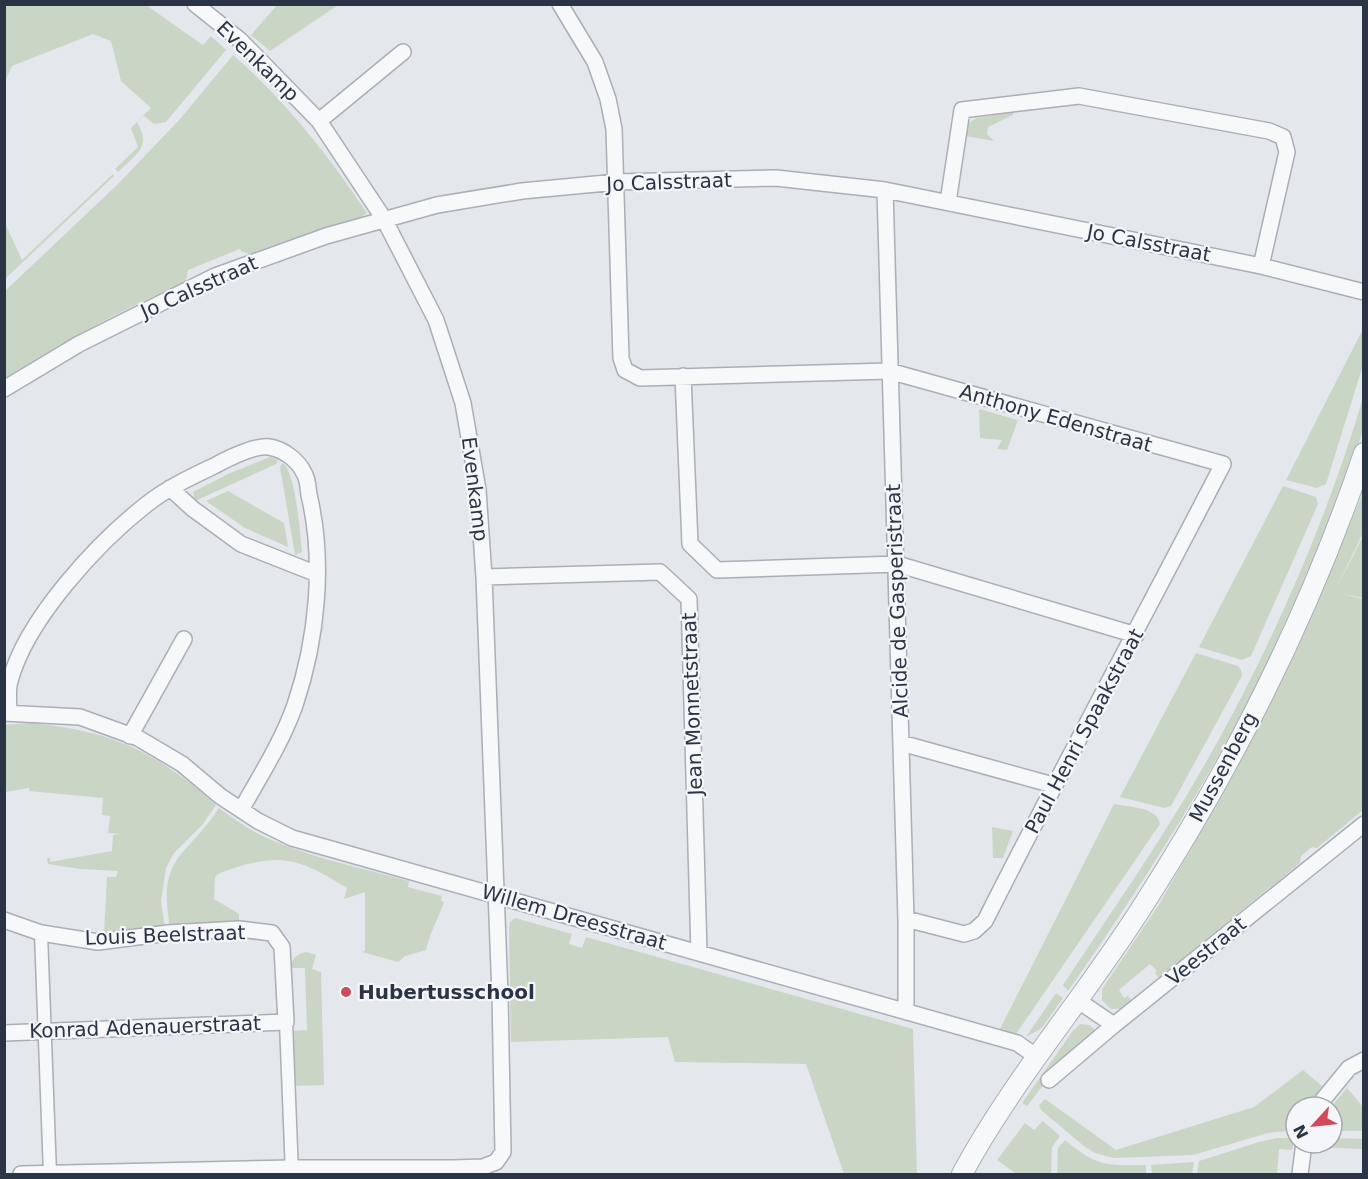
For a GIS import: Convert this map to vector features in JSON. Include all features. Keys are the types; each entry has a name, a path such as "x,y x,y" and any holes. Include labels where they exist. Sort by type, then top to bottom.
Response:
{"street":[{"name":"Evenkamp","path":"21,1174 483,1167 496,1162 503,1152 500,995 484,577 478,490 463,403 436,320 384,219 319,121 240,40 195,4"},
{"path":"560,4 595,62 608,99 614,129 617,182"},
{"path":"319,121 403,52"},
{"path":"948,202 962,110 1079,96 1269,131 1283,137 1287,152 1261,266"},
{"name":"Jo Calsstraat","path":"4,389 79,344 215,276 326,236 437,205 490,196 617,182 776,178 885,190 1261,266 1364,292"},
{"name":"Anthony Edenstraat","path":"617,182 621,358 625,370 640,378 890,371 1223,464"},
{"name":"Alcide de Gasperistraat","path":"885,190 897,564 906,920 906,1012"},
{"path":"683,376 690,544 717,570 897,564 1136,634"},
{"path":"7,713 9,682 28,638 58,593 100,547 146,504 170,488 235,456 267,446 285,452 304,472 314,514 317,574 308,658 295,706 278,746 241,810"},
{"name":"Mussenberg","path":"1037,1057 1143,905 1213,791 1283,652 1347,503 1364,453"},
{"name":"Paul Henri Spaakstraat","path":"906,920 964,934 974,931 985,921 1053,785 1136,634 1223,464"},
{"path":"170,488 192,508 241,544 317,574"},
{"name":"Jean Monnetstraat","path":"484,577 660,572 688,599 699,952"},
{"path":"130,736 184,639"},
{"name":"Willem Dreesstraat","path":"7,713 80,717 130,736 182,764 220,796 258,821 292,838 1017,1043 1037,1057"},
{"path":"901,743 1053,785"},
{"name":"Veestraat","path":"1049,1080 1113,1025 1364,824"},
{"name":"Louis Beelstraat","path":"4,920 41,933 98,942 168,933 239,929 272,933 282,946 286,1022"},
{"path":"41,933 50,1174"},
{"path":"1077,1000 1113,1025"},
{"path":"286,1022 292,1171"},
{"name":"Konrad Adenauerstraat","path":"4,1032 286,1022"},
{"path":"962,1174 1037,1057"},
{"path":"1327,1095 1349,1068 1364,1060"},
{"path":"1300,1174 1302,1155"}],"green space":[{"path":"5,4 146,5 203,45 211,36 226,50 166,122 154,124 144,116 137,122 151,108 121,81 111,41 93,34 12,66 5,81"},
{"path":"278,4 338,5 270,51 251,35"},
{"path":"233,55 271,91 305,130 367,213 360,218 251,255 240,249 188,270 184,283 92,327 5,380 5,291 118,184 180,119"},
{"path":"1013,112 1013,115 988,127 987,134 994,141 965,136 970,122 977,118"},
{"path":"137,122 143,138 140,150 118,172 115,169 138,147 131,128"},
{"path":"113,174 114,176 5,279 5,223 22,260"},
{"path":"1363,329 1363,365 1326,484 1317,488 1286,480"},
{"path":"1363,398 1364,426 1355,453 1303,586 1275,647 1245,707 1179,823 1068,991 1063,985 1171,820 1205,764 1252,676 1314,539"},
{"path":"979,409 1018,420 1007,450 997,449 1002,440 980,438"},
{"path":"270,457 278,460 276,464 195,501 193,492 228,474"},
{"path":"283,463 291,479 299,519 302,552 295,555 280,467"},
{"path":"1283,486 1316,497 1318,504 1251,656 1242,660 1199,647"},
{"path":"228,491 284,523 288,547 245,528 206,501"},
{"path":"1363,493 1363,533 1335,591 1363,536 1363,598 1337,593 1363,599 1363,810 1317,848 1312,847 1301,856 1300,863 1159,978 1155,973 1157,971 1150,964 1119,990 1124,998 1128,996 1132,1001 1122,1009 1111,1009 1102,1000 1102,989 1158,906 1259,722 1315,606"},
{"path":"1196,653 1238,666 1242,676 1171,806 1164,808 1120,797"},
{"path":"30,723 85,731 130,746 172,770 216,805 203,824 174,853 166,868 161,901 165,928 104,933 107,877 116,877 118,871 48,864 47,858 50,858 50,862 112,851 113,835 121,834 108,833 110,816 102,815 103,798 29,791 29,788 5,792 4,725"},
{"path":"1114,804 1149,811 1158,818 1160,824 1016,1034 999,1031"},
{"path":"219,808 254,831 284,845 319,857 409,881 408,887 442,896 441,901 444,902 426,950 405,956 398,962 362,952 365,951 365,892 344,899 347,888 313,869 285,860 255,862 215,877 214,899 239,914 239,922 211,922 170,927 167,886 171,872 185,849"},
{"path":"992,827 1013,831 1003,858 993,858"},
{"path":"515,918 572,934 569,944 582,948 586,937 913,1029 917,1174 844,1174 806,1064 675,1062 668,1037 511,1042 509,927 510,922"},
{"path":"306,952 316,955 312,969 321,972 324,1085 293,1086 293,1031 307,1030 305,968 290,968 295,957"},
{"path":"1056,993 1063,998 1042,1028 1026,1037"},
{"path":"1080,1024 1089,1025 1099,1032 1045,1083 1027,1106 1022,1103 1072,1032"},
{"path":"1303,1070 1322,1086 1316,1095 1284,1095 1284,1131 1268,1133 1193,1155 1114,1158 1095,1153 1041,1110 1039,1105 1045,1099 1116,1150 1254,1107"},
{"path":"1347,1088 1363,1107 1363,1131 1344,1131 1344,1095 1341,1095"},
{"path":"1043,1121 1060,1136 1052,1147 1051,1174 1017,1174 997,1160 1025,1123 1034,1130"},
{"path":"1284,1138 1284,1149 1279,1149 1277,1174 1197,1174 1199,1161 1259,1142"},
{"path":"1344,1138 1363,1139 1363,1149 1344,1148"},
{"path":"1065,1140 1102,1163 1146,1165 1146,1174 1057,1174 1058,1148"},
{"path":"1194,1162 1192,1174 1152,1174 1151,1165"}],"place":[{"name":"Hubertusschool","path":"346,992"}]}
